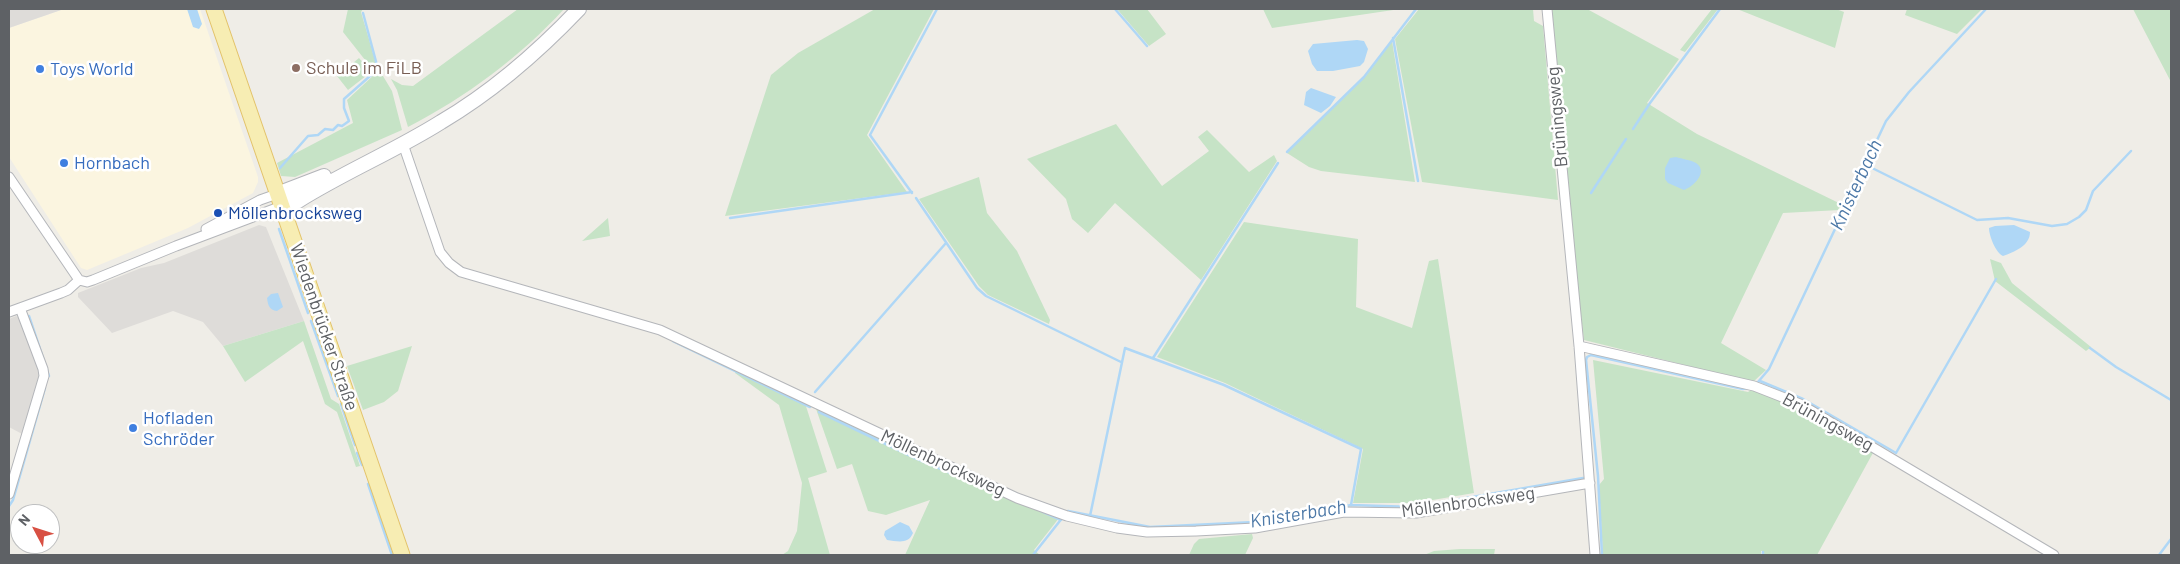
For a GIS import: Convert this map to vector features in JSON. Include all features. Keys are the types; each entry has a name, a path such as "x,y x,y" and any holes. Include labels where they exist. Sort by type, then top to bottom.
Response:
{"main road":[{"name":"Wiedenbrücker Straße","path":"214,9 402,555"},
{"path":"279,200 298,201 320,186 442,122 483,94 523,63 579,9"}],"street":[{"name":"Brüningsweg","path":"1548,9 1579,346 1595,555"},
{"name":"Möllenbrocksweg","path":"401,145 440,252 449,263 461,272 668,333 1017,498 1064,515 1117,528 1147,532 1255,528 1344,512 1416,513 1590,483"},
{"path":"9,177 79,280 87,282 176,246 279,200"},
{"path":"9,312 68,290 79,280"},
{"path":"9,494 44,376 44,369 20,308"},
{"name":"Brüningsweg","path":"1579,346 1754,386 1793,400 1882,450 2054,555"}],"shaded area":[{"path":"9,9 64,9 9,28"},
{"path":"64,9 200,9 258,177 253,193 188,228 87,270 81,268 9,157 9,28"},
{"path":"259,225 266,227 304,321 223,346 203,322 173,311 112,333 78,297 78,293 141,268 164,263"},
{"path":"16,316 22,319 41,375 24,435 9,427 9,319"}],"green space":[{"path":"348,9 363,9 361,12 377,67 373,70 343,32"},
{"path":"518,9 564,9 511,60 451,103 408,127 397,90 391,79 402,85 413,86"},
{"path":"875,9 934,9 867,135 907,192 725,216 771,75 798,53"},
{"path":"1117,9 1147,9 1166,34 1149,46"},
{"path":"1263,9 1400,9 1272,28"},
{"path":"1419,9 1533,9 1534,21 1543,26 1558,200 1422,182 1395,39"},
{"path":"1552,9 1587,9 1679,59 1647,103 1697,134 1843,205 1840,210 1783,213 1721,343 1766,370 1753,382 1584,340 1567,202"},
{"path":"1712,9 1718,9 1685,52 1680,50"},
{"path":"1737,9 1836,9 1844,12 1835,48"},
{"path":"1907,9 1982,9 1957,34 1905,15"},
{"path":"2133,9 2171,9 2171,82"},
{"path":"1392,41 1415,182 1321,171 1309,167 1287,153 1365,77"},
{"path":"359,58 371,72 348,90 337,76"},
{"path":"376,73 383,76 392,91 402,130 295,177 281,176 277,163 353,123 347,100"},
{"path":"1116,124 1162,186 1209,151 1198,137 1207,130 1249,172 1274,155 1277,161 1201,280 1115,203 1088,233 1072,219 1066,199 1027,159"},
{"path":"979,177 987,213 1017,251 1050,320 1049,324 988,295 979,286 919,199"},
{"path":"608,218 610,236 582,241"},
{"path":"1244,222 1358,239 1356,307 1412,328 1429,261 1438,259 1474,493 1415,503 1353,503 1363,449 1225,383 1157,357"},
{"path":"1990,259 2001,263 2012,283 2091,347 2086,351 1995,281"},
{"path":"304,321 331,399 339,404 360,466 356,467 337,412 325,404 303,341 245,382 223,346"},
{"path":"412,346 398,391 384,402 363,410 347,366"},
{"path":"1593,360 1748,392 1754,388 1798,407 1874,451 1817,555 1764,555 1764,551 1761,551 1761,555 1603,555 1599,485 1604,479"},
{"path":"737,367 804,400 827,472 808,478 830,555 782,555 788,551 797,531 802,483 779,405 735,373"},
{"path":"815,406 915,456 1059,518 1034,550 1040,555 905,555 930,500 886,515 868,511 852,464 837,469"},
{"path":"1252,534 1253,538 1245,555 1189,555 1194,544 1199,539"},
{"path":"1495,549 1494,555 1424,555 1434,551"}],"water":[{"path":"187,9 197,9 202,24 199,29 193,27"},
{"path":"1364,41 1368,49 1364,62 1360,66 1333,71 1317,71 1312,64 1308,51 1313,44"},
{"path":"1311,88 1336,97 1330,106 1321,113 1304,105 1306,92"},
{"path":"1676,157 1696,163 1701,171 1695,183 1684,190 1668,183 1665,179 1665,168 1670,158"},
{"path":"2014,225 2030,232 2029,237 2021,248 2003,256 1993,244 1989,228"},
{"path":"278,293 283,307 277,311 272,310 269,307 267,298 271,294"},
{"path":"900,522 909,526 913,533 911,537 905,541 887,540 884,535 885,531"}],"waterway":[{"path":"912,193 870,135 937,9"},
{"path":"1115,9 1147,46"},
{"path":"1287,152 1364,77 1416,9"},
{"path":"1633,129 1720,9"},
{"name":"Knisterbach","path":"1758,382 1769,369 1886,121 1909,92 1986,9"},
{"path":"280,168 308,136 318,135 325,129 333,130 338,125 342,126 349,121 344,108 344,99 378,69 363,13"},
{"path":"1393,38 1418,181"},
{"path":"1591,193 1626,139"},
{"path":"1864,164 1977,220 2008,218 2052,226 2067,224 2079,217 2086,210 2093,191 2131,151"},
{"path":"1153,358 1278,163"},
{"path":"730,218 912,192"},
{"path":"916,198 977,288 986,296 1121,362"},
{"path":"279,229 308,313"},
{"path":"815,392 946,243"},
{"path":"1760,381 1803,399 1896,453 1996,279"},
{"path":"29,316 49,376"},
{"path":"311,321 338,396"},
{"path":"673,341 810,407"},
{"path":"1090,516 1125,348 1224,385 1361,449 1351,505"},
{"path":"2090,348 2116,367 2171,400"},
{"name":"Knisterbach","path":"1602,555 1598,476 1587,357 1591,355 1743,389 1747,388"},
{"path":"9,506 13,500 45,388"},
{"path":"341,404 355,445"},
{"path":"819,412 915,458 986,488"},
{"path":"357,453 362,465"},
{"name":"Knisterbach","path":"1301,515 1351,505 1414,507 1583,478"},
{"path":"368,484 392,555"},
{"path":"1041,511 1061,520"},
{"name":"Knisterbach","path":"1066,513 1068,511 1150,527 1255,522 1291,517"},
{"name":"Knisterbach","path":"1033,555 1063,517"},
{"path":"2159,555 2171,539"}],"place":[{"name":"Schule im FiLB","path":"296,68"},
{"name":"Toys World","path":"40,69"},
{"name":"Hornbach","path":"64,163"},
{"name":"Möllenbrocksweg","path":"218,213"},
{"name":"Hofladen Schröder","path":"133,428"}]}
